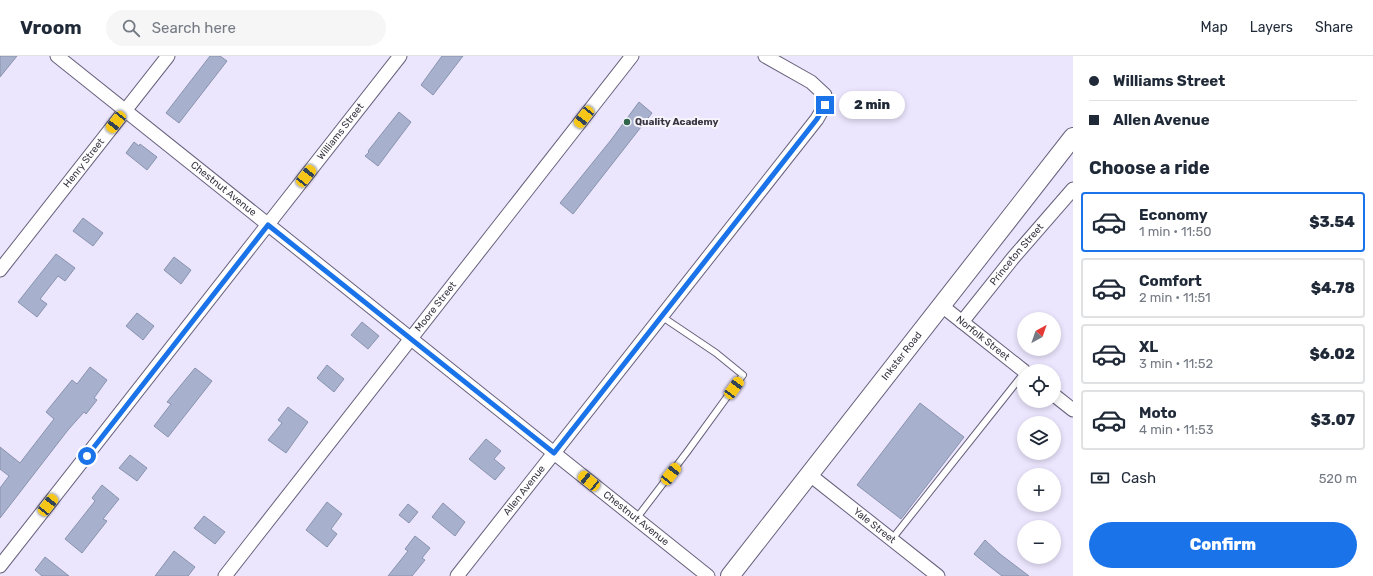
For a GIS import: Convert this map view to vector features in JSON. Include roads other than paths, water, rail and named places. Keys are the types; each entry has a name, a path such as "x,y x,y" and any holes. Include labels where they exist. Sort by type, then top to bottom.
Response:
{"main road":[{"name":"Inkster Road","path":"730,576 1073,137"}],"street":[{"name":"Chestnut Avenue","path":"57,56 708,576"},
{"name":"Henry Street","path":"0,270 168,56"},
{"name":"Williams Street","path":"0,566 400,56"},
{"name":"Moore Street","path":"225,576 632,56"},
{"name":"Allen Avenue","path":"457,576 817,119 825,105 825,95 811,82 765,56"},
{"name":"Princeton Street","path":"962,322 1013,258 1073,189"},
{"name":"Norfolk Street","path":"942,306 1017,366"},
{"path":"1061,400 1073,410"},
{"name":"Yale Street","path":"810,475 938,576"}],"lane":[{"path":"636,518 687,452 743,375 716,353 661,316"},
{"path":"892,539 1017,381"}],"place":[{"name":"Quality Academy","path":"627,122"}]}
